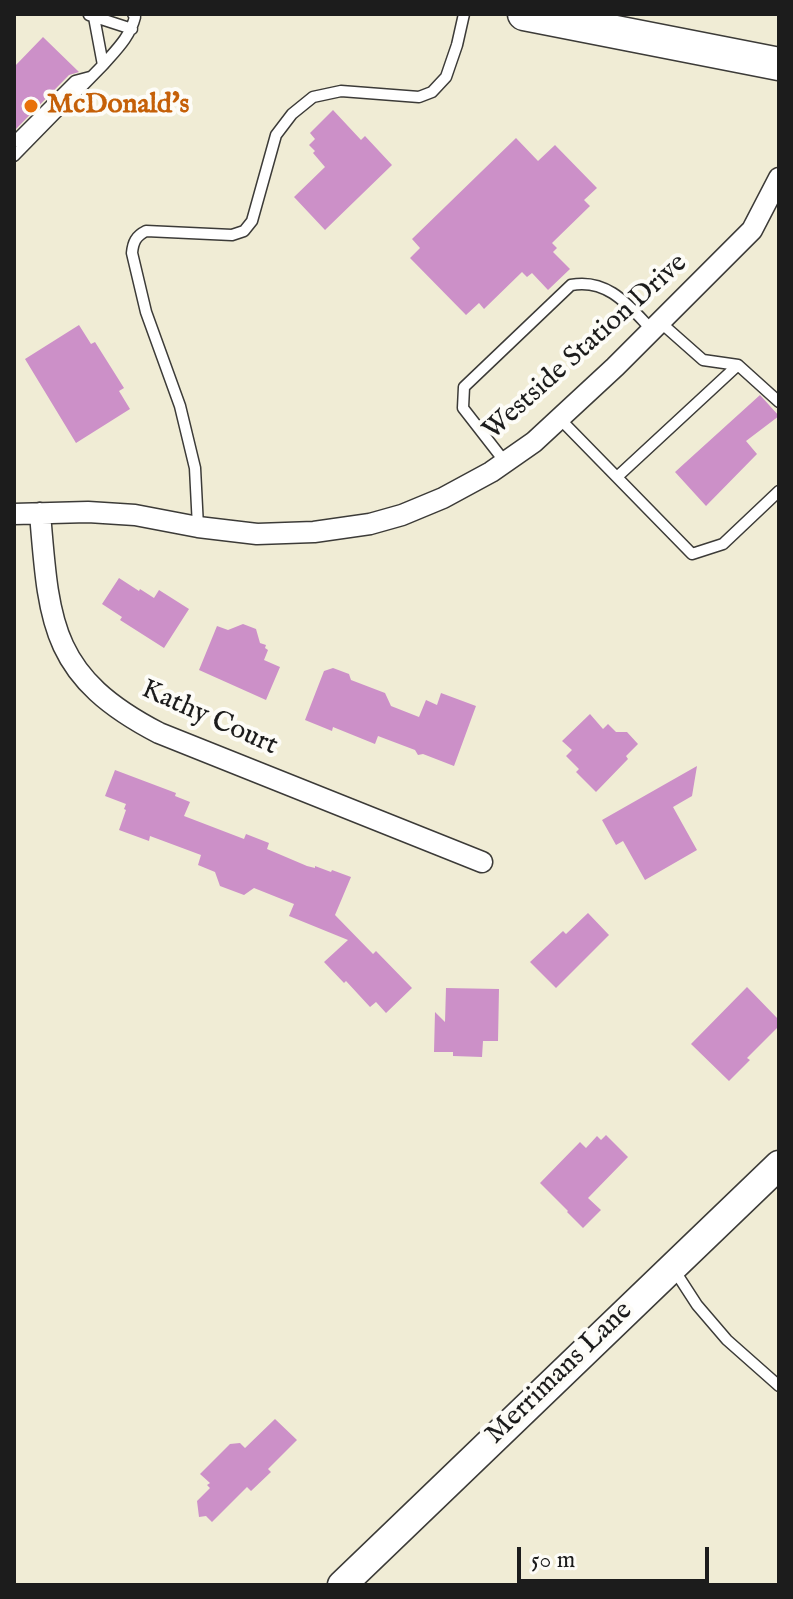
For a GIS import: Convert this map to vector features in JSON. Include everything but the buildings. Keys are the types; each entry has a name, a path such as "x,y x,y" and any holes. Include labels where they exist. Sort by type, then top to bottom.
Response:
{"main road":[{"path":"524,14 779,64"},
{"name":"Merrimans Lane","path":"352,1581 779,1165"}],"street":[{"name":"Westside Station Drive","path":"14,514 88,512 135,515 257,534 314,532 370,524 443,498 491,472 534,442 656,326 752,230 779,178"},
{"name":"Kathy Court","path":"40,513 46,583 59,640 88,683 107,702 129,718 159,733 482,862"}],"lane":[{"path":"198,527 195,468 180,406 146,312 132,244 138,235 146,231 232,235 244,231 252,221 276,135 292,114 313,97 341,91 419,97 432,92 446,77 464,14"},
{"path":"91,15 132,29"},
{"path":"91,15 103,65"},
{"path":"14,156 103,65 132,29 137,15"},
{"path":"14,142 75,81 92,76"},
{"path":"505,462 463,408 464,387 571,285 587,282 606,289 703,360 738,365 779,402"},
{"path":"617,477 738,365"},
{"path":"559,418 692,554 723,544 779,491"},
{"path":"672,1267 697,1305 727,1340 779,1386"}],"place":[{"name":"McDonald's","path":"31,106"}]}
